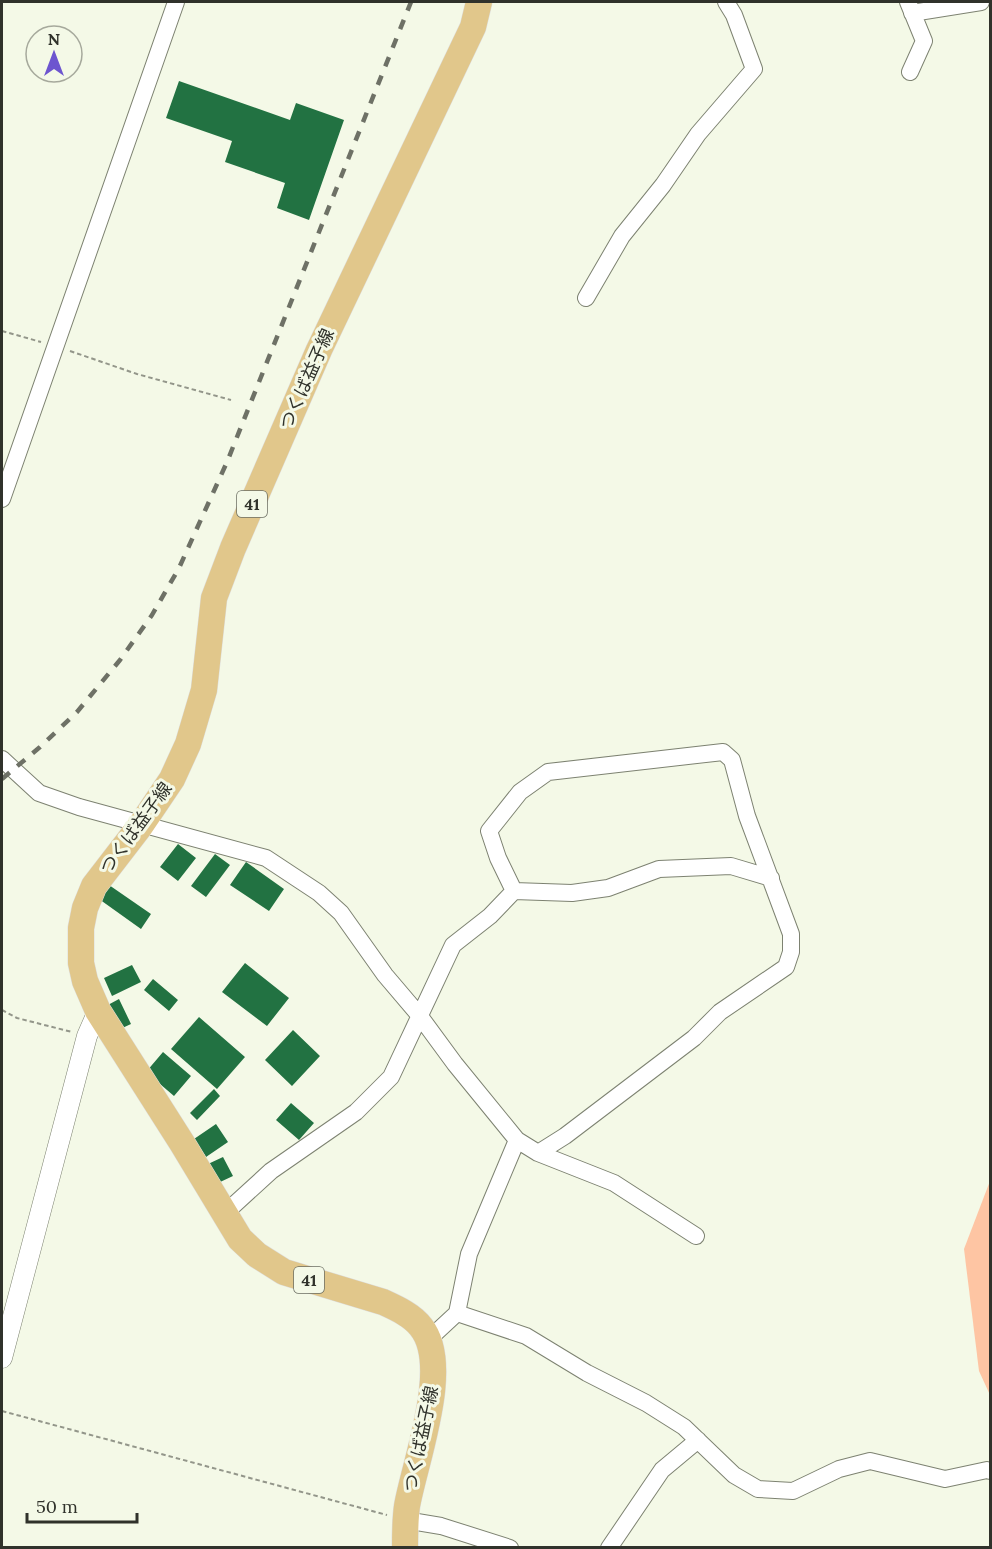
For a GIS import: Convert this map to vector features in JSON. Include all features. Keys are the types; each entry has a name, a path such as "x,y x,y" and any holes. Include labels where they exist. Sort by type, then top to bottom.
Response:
{"main road":[{"name":"つくば益子線","path":"405,1548 405,1520 435,1377 429,1339 421,1326 410,1316 383,1302 284,1272 257,1255 240,1239 98,1011 81,963 81,928 85,908 94,886 141,825 172,779 188,744 204,690 214,598 233,548 319,350 473,27 479,2"}],"street":[{"path":"2,499 53,346 176,2"},
{"path":"586,298 622,236 663,185 698,134 754,69 734,15 726,2"},
{"path":"910,72 924,41 910,7 981,2"},
{"path":"514,891 498,858 489,831 520,792 548,772 723,752 732,760 747,816 791,934 791,952 786,967 720,1012 694,1038 565,1136 538,1153"},
{"path":"2,759 39,793 141,825 266,858 319,893 341,913 385,975 454,1064 517,1140 538,1153 614,1184 696,1236"},
{"path":"224,1214 271,1171 356,1112 391,1077 453,945 490,916 514,891 572,893 608,888 658,869 730,866 771,878"},
{"path":"2,1358 87,1036 98,1011"},
{"path":"429,1339 457,1312 469,1254 517,1140"},
{"path":"457,1312 526,1336 587,1373 646,1403 684,1427 734,1475 758,1489 793,1491 839,1469 870,1461 945,1479 990,1471"},
{"path":"609,1548 662,1470 698,1440"},
{"path":"405,1520 441,1526 510,1548"}],"path":[{"path":"2,331 137,374 231,400"},
{"path":"2,1010 17,1018 87,1036"},
{"path":"2,1411 405,1520"}],"shaded area":[{"path":"990,1181 990,1395 979,1371 964,1249"}],"building":[{"path":"179,81 290,120 296,103 344,120 309,220 277,208 285,183 225,162 232,141 166,118"},
{"path":"178,844 196,858 178,881 160,867"},
{"path":"215,854 230,865 206,897 191,886"},
{"path":"246,862 284,889 269,911 230,885"},
{"path":"109,885 151,914 141,929 99,899"},
{"path":"245,963 289,998 267,1026 222,992"},
{"path":"132,965 141,982 112,996 104,978"},
{"path":"153,979 178,1000 169,1011 144,990"},
{"path":"119,999 131,1024 118,1030 106,1006"},
{"path":"199,1017 245,1057 217,1089 171,1049"},
{"path":"293,1030 320,1056 292,1086 265,1060"},
{"path":"163,1052 191,1076 174,1096 146,1072"},
{"path":"214,1089 220,1096 197,1120 190,1113"},
{"path":"291,1103 314,1123 299,1140 276,1120"},
{"path":"216,1124 228,1142 206,1157 194,1139"},
{"path":"223,1157 233,1176 218,1183 208,1164"}],"railway":[{"path":"2,779 77,712 120,660 152,615 179,568 227,462 411,2"}]}
